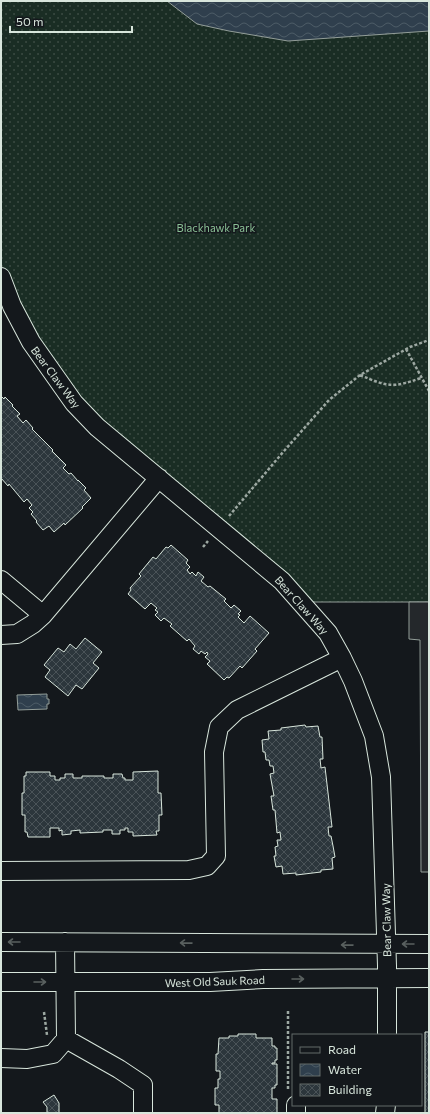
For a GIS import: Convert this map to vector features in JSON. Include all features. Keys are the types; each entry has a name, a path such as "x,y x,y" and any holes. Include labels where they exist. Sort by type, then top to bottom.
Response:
{"street":[{"name":"Bear Claw Way","path":"1,277 12,306 31,342 74,403 97,427 282,581 328,633 342,658 353,681 374,736 381,777 388,1034"},
{"path":"1,635 17,634 33,624 43,615 159,478"},
{"path":"1,580 43,615"},
{"path":"1,871 189,870 207,866 216,856 214,752 219,727 237,710 342,658"},
{"path":"1,942 386,945 429,944"},
{"path":"1,1058 28,1059 53,1054 66,1039 65,942"},
{"name":"West Old Sauk Road","path":"1,982 210,982 263,979 429,978"},
{"path":"66,1039 119,1069 143,1085 143,1113"}],"path":[{"path":"203,547 329,400 360,375 406,349 429,340"},
{"path":"406,349 429,391"},
{"path":"360,375 381,384 393,386 421,378"},
{"path":"288,1011 288,1085 292,1101"},
{"path":"44,1012 48,1037"}],"green space":[{"name":"Blackhawk Park","path":"1,1 429,1 429,602 301,602 74,403 1,277"}],"shaded area":[{"path":"409,602 429,602 429,872 421,872 420,640 409,639"}],"water":[{"path":"167,1 429,1 429,31 288,41 197,24"},
{"path":"47,694 49,704 47,704 47,709 18,710 17,695"}],"building":[{"path":"1,396 4,399 5,397 13,405 12,406 20,414 17,416 23,423 26,420 33,428 32,429 53,450 52,451 66,465 63,468 69,474 71,473 86,488 84,490 91,498 65,525 64,523 54,532 49,526 43,530 31,514 33,512 29,508 32,505 27,499 24,502 9,484 8,486 1,478"},
{"path":"171,545 188,560 186,563 190,567 187,570 190,574 192,572 196,576 198,572 204,577 201,581 208,587 210,586 226,599 224,601 231,608 234,605 241,611 238,614 240,615 238,617 244,623 250,616 269,633 255,649 257,651 242,668 240,666 229,678 227,677 224,680 207,664 210,661 205,657 208,654 207,652 205,654 201,651 199,654 193,649 195,646 189,639 187,641 170,626 172,624 164,618 161,621 155,615 158,612 155,610 157,608 151,603 145,609 128,594 131,590 130,588 141,576 139,574 153,557 156,559 166,547 168,548"},
{"path":"85,638 102,652 93,663 99,668 82,689 76,685 68,696 45,677 50,670 44,665 58,648 64,652 70,644 76,649"},
{"path":"305,725 306,727 318,726 320,737 322,737 323,759 320,759 321,768 325,767 332,827 328,827 329,836 331,836 335,857 332,858 333,869 296,875 296,873 283,874 282,866 276,867 274,856 276,856 275,847 278,846 277,840 281,840 280,832 277,833 275,810 273,810 271,796 274,796 270,774 274,773 273,766 270,766 269,760 266,760 265,752 263,752 262,740 269,739 268,731"},
{"path":"158,771 158,793 161,793 162,815 159,815 159,831 156,831 157,835 133,836 133,832 128,832 128,828 125,828 125,830 120,830 120,834 112,834 112,830 80,833 80,830 71,831 71,834 62,835 62,830 59,831 59,828 50,828 50,837 28,837 27,832 25,832 25,815 22,815 22,793 24,793 24,776 26,776 26,772 50,772 50,776 55,776 55,780 65,778 65,774 73,774 73,778 82,778 82,776 104,776 104,778 113,778 113,774 122,774 125,780 133,780 133,772"},
{"path":"425,1032 429,1032 429,1113 425,1113"},
{"path":"238,1034 256,1034 256,1038 272,1038 272,1046 277,1048 277,1060 275,1060 275,1063 272,1064 277,1064 277,1085 275,1085 275,1088 272,1088 272,1099 277,1099 277,1113 219,1113 219,1105 215,1105 215,1088 218,1088 218,1079 220,1079 220,1071 216,1071 216,1054 218,1054 219,1038 229,1038 229,1036 238,1036"},
{"path":"54,1095 59,1103 59,1113 47,1113 47,1107 43,1102"}]}
